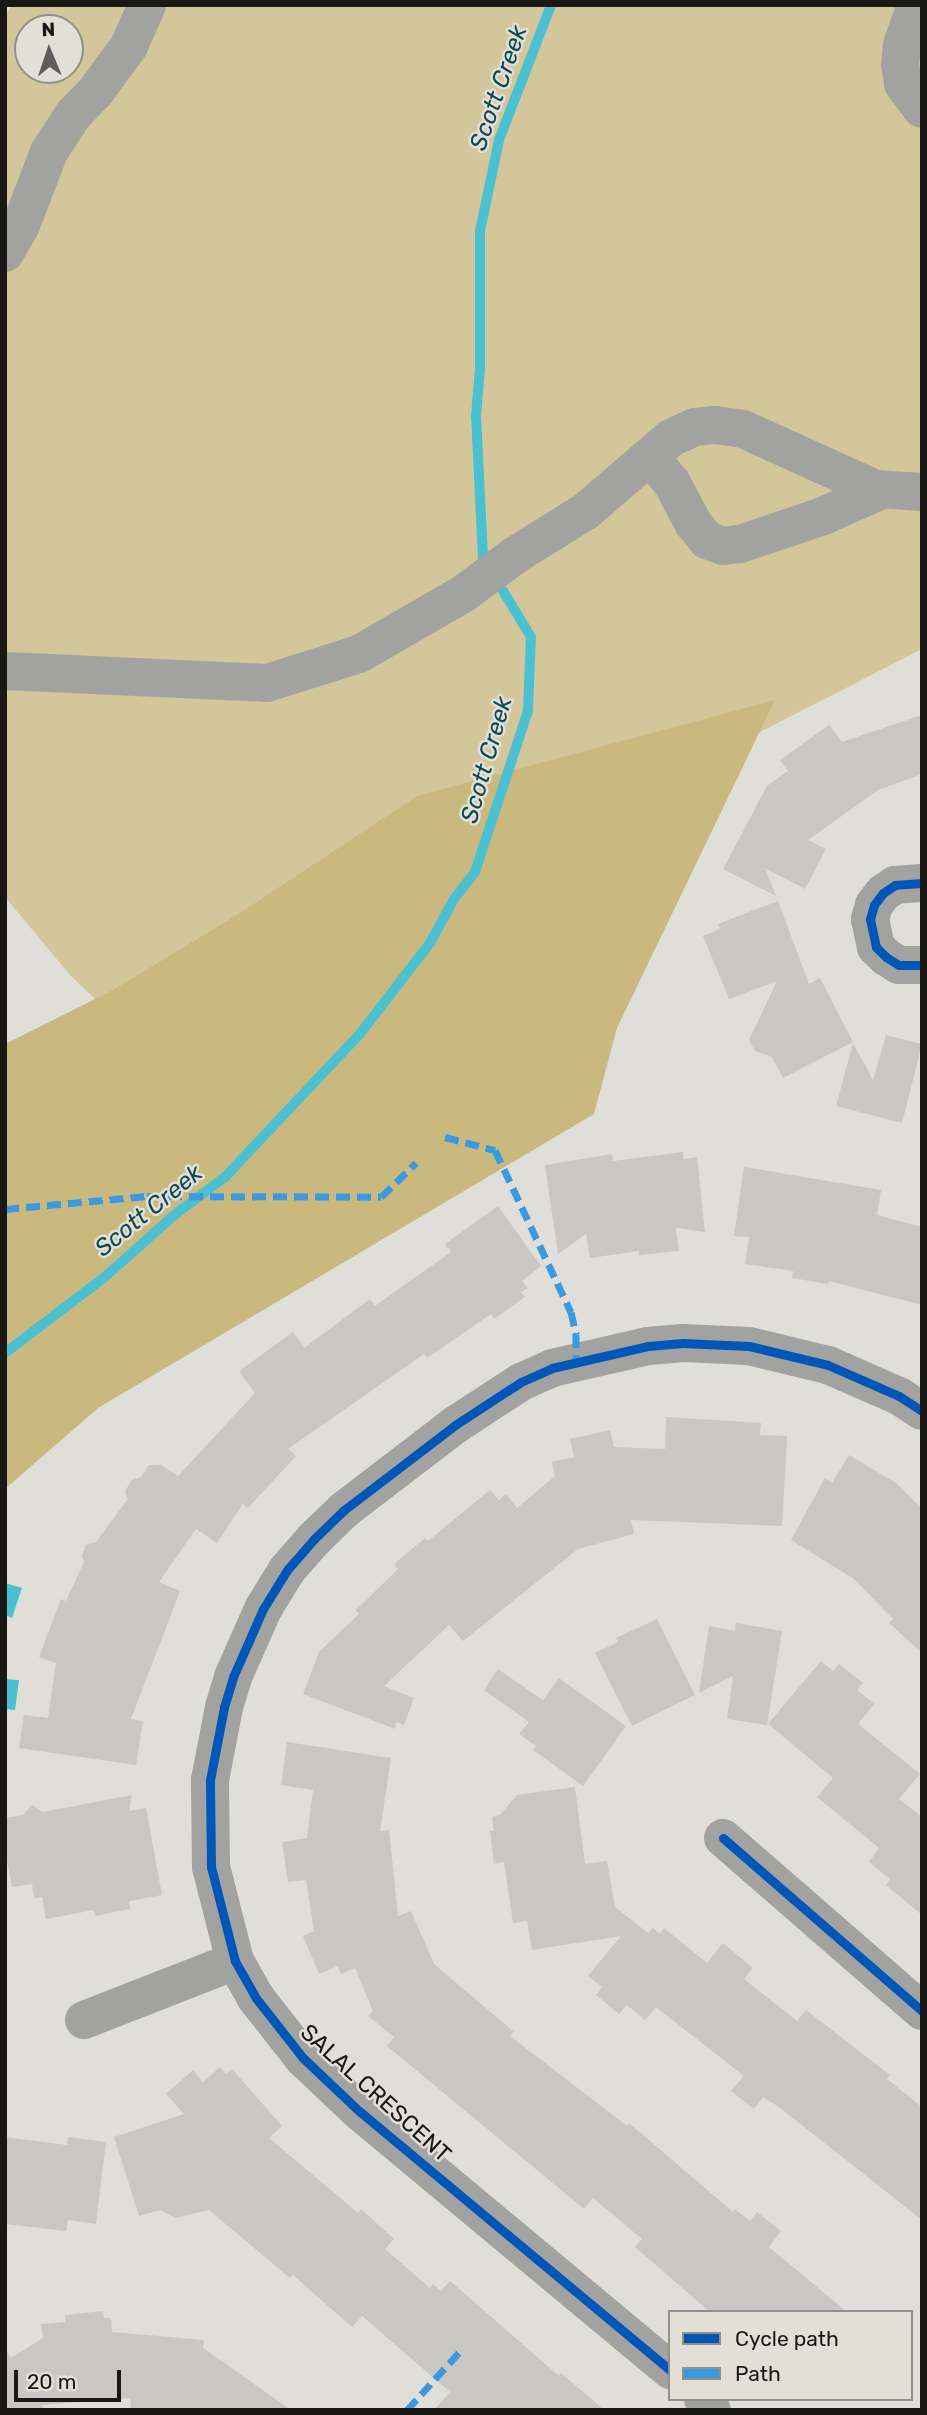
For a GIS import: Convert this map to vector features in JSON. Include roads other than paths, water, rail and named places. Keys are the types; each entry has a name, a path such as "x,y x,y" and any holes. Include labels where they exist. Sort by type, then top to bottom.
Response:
{"street":[{"path":"5,253 21,225 49,152 74,115 96,91 129,46 148,5"},
{"path":"916,5 902,46 900,64 902,84 922,109"},
{"path":"5,671 267,683 359,653 463,594 514,556 586,511 671,438 695,427 715,425 743,429 882,490 922,492"},
{"path":"650,457 672,483 693,523 706,540 723,546 740,544 823,516 882,490"},
{"path":"922,883 895,885 883,893 874,905 870,919 876,947 886,957 899,965 922,965"},
{"name":"SALAL CRESCENT","path":"668,2368 360,2112 313,2067 256,1998 235,1961 211,1867 210,1780 224,1707 233,1677 263,1609 287,1570 344,1510 455,1425 521,1382 576,1361 648,1346 724,1345 785,1354 828,1365 869,1381 922,1411"},
{"path":"723,1838 922,2011"},
{"path":"85,2020 235,1961"}],"water":[{"path":"5,1583 22,1588 12,1618 5,1615"},
{"path":"5,1679 19,1680 15,1710 5,1709"}],"waterway":[{"name":"Scott Creek","path":"5,1353 106,1276 173,1216 225,1177 359,1035 430,943 454,899 475,872 528,711 531,637 483,558 476,416 480,368 480,231 499,140 551,5"}]}
